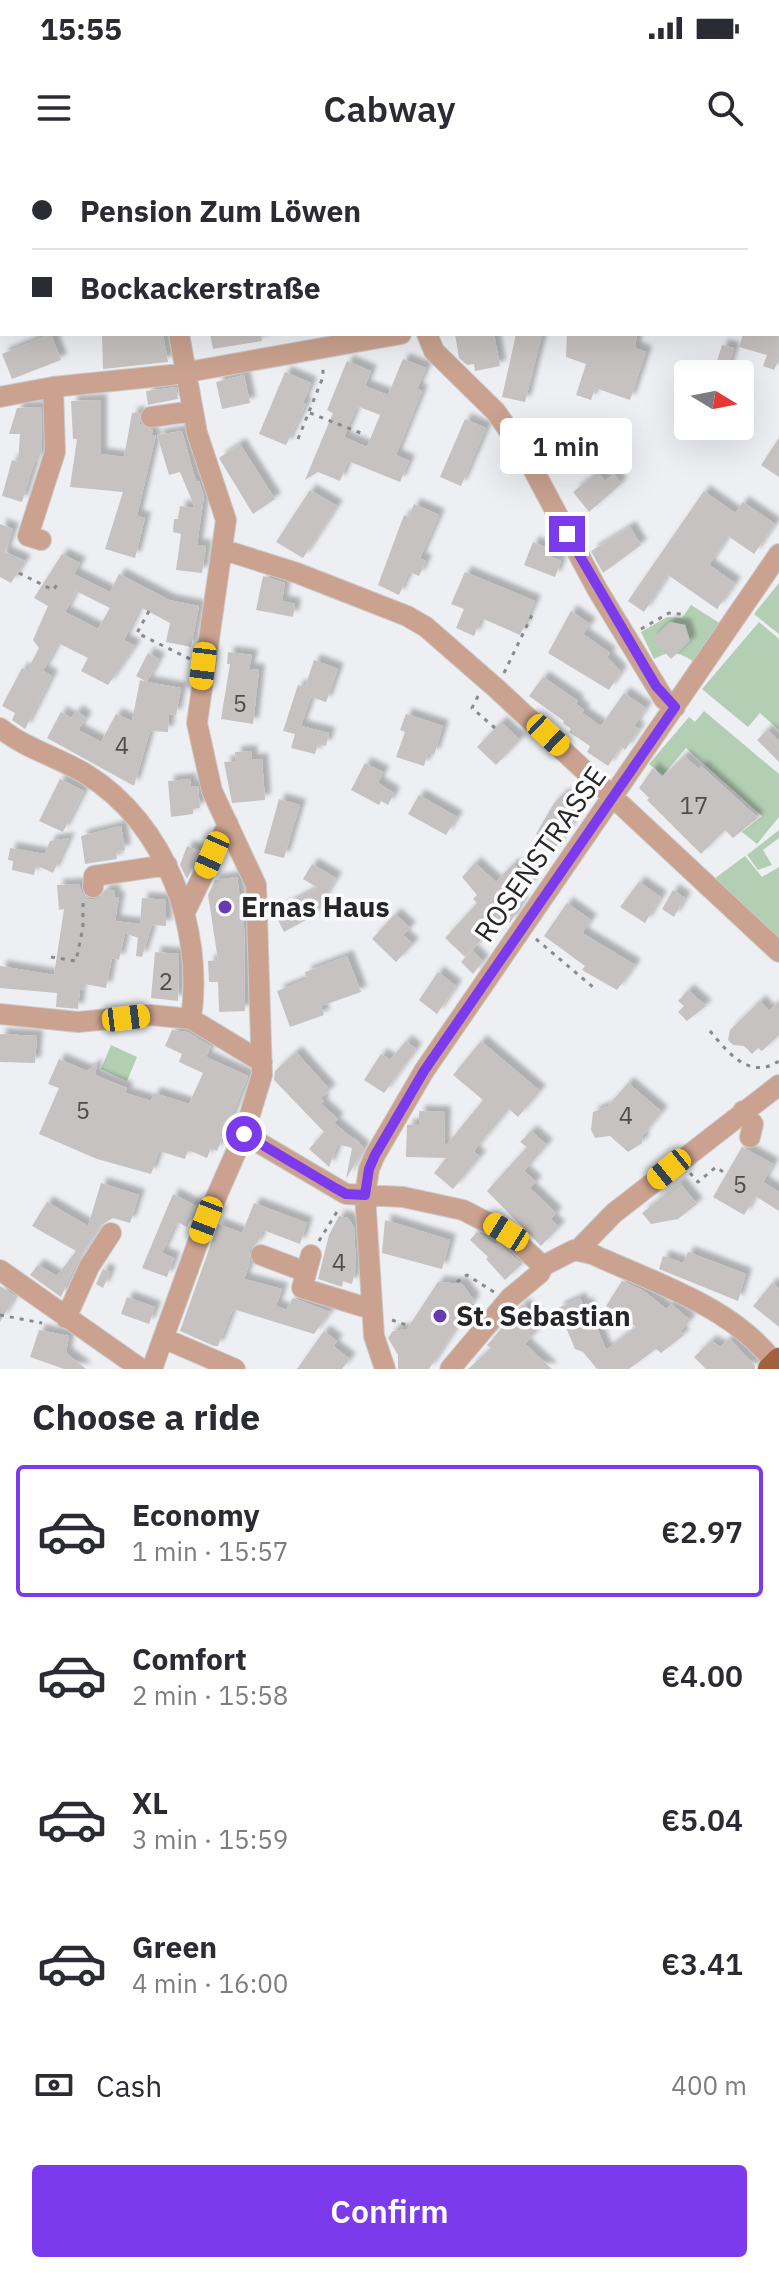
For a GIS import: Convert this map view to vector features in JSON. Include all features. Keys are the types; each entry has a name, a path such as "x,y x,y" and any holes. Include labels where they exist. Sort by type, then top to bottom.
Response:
{"street":[{"path":"152,1369 206,1220 244,1134 259,1090 262,1062 260,907 249,862 228,824 206,772 197,723 226,520 193,411 179,336"},
{"path":"0,397 53,387 187,372 388,336"},
{"path":"428,336 434,351 496,412 525,454 597,589 664,699 675,707"},
{"path":"41,540 28,536 55,452 53,387"},
{"path":"151,417 193,411"},
{"path":"224,550 297,573 407,616 492,683 779,952"},
{"name":"ROSENSTRASSE","path":"376,1365 376,1312 365,1195 369,1169 375,1155 424,1071 779,554"},
{"path":"0,728 107,789 148,831 167,865 185,912 193,984 191,1019"},
{"path":"185,912 228,824"},
{"path":"88,891 94,876 167,865"},
{"path":"0,1014 78,1022 151,1015 191,1019 262,1062"},
{"path":"450,1369 510,1298 540,1273 543,1266 578,1250 614,1213 779,1085"},
{"path":"743,1111 753,1124 750,1137"},
{"path":"244,1134 346,1194 403,1197 463,1210 506,1232 543,1266"},
{"path":"56,1320 111,1233"},
{"path":"578,1250 628,1270 738,1324 776,1366"},
{"path":"261,1255 309,1264 302,1288 376,1312"},
{"path":"0,1270 56,1320 141,1369"},
{"path":"163,1338 235,1369"}],"path":[{"path":"298,439 323,377 327,345"},
{"path":"309,412 366,435"},
{"path":"19,573 53,590 57,585"},
{"path":"149,611 137,633 195,662"},
{"path":"638,634 640,629 664,616 681,614"},
{"path":"495,728 472,708 492,683 532,615"},
{"path":"51,957 76,961 88,891"},
{"path":"531,935 594,988"},
{"path":"710,1031 733,1059 749,1066 773,1065 779,1061"},
{"path":"698,1182 716,1167 726,1174"},
{"path":"309,1264 342,1203"},
{"path":"457,1282 467,1275 489,1288"},
{"path":"470,1305 480,1308"},
{"path":"376,1312 409,1326"},
{"path":"0,1315 56,1320"}],"green space":[{"path":"779,583 779,634 754,614"},
{"path":"691,605 721,624 696,663 675,653 654,659 641,632 667,617 682,618"},
{"path":"759,622 779,639 779,730 760,713 748,727 702,689"},
{"path":"704,711 779,774 779,817 757,844 742,832 762,816 686,748 663,775 649,764 689,717 695,722"},
{"path":"779,830 779,838 763,850 772,865 758,870 747,855"},
{"path":"745,856 762,877 779,867 779,942 714,879"},
{"path":"111,1045 137,1057 127,1081 101,1069"}],"building":[{"path":"52,336 61,360 12,379 2,354"},
{"path":"102,336 163,336 168,362 103,369"},
{"path":"210,336 261,336 262,341 213,349"},
{"path":"455,336 494,336 500,366 475,371 474,364 467,365 459,358"},
{"path":"516,336 542,336 525,402 502,397"},
{"path":"567,336 637,336 635,348 646,352 630,400 595,388 591,400 576,395 586,364 566,357"},
{"path":"742,336 778,336 779,359 774,370 763,366 767,355 739,347"},
{"path":"722,345 734,348 730,360 717,360"},
{"path":"403,359 426,368 417,389 422,391 396,455 409,461 400,482 348,461 340,481 318,472 305,480 333,413 327,410 347,361 371,371 365,386 388,395","holes":["357,406 380,415 367,447 344,437"]},
{"path":"285,372 311,383 303,403 306,404 286,445 259,434"},
{"path":"244,375 250,403 222,409 216,382"},
{"path":"176,387 178,399 148,405 146,391"},
{"path":"101,400 101,454 124,457 132,413 139,412 140,424 153,430 151,436 156,435 137,516 145,518 135,558 105,549 123,492 70,487 77,439 73,439 71,401"},
{"path":"41,407 42,450 38,461 35,460 22,502 2,496 12,460 18,462 20,434 9,434 17,408"},
{"path":"465,419 486,428 461,486 440,477"},
{"path":"182,431 196,482 199,481 204,496 197,545 206,546 202,573 176,570 181,534 173,532 174,519 178,519 180,506 195,508 180,472 169,475 157,435"},
{"path":"779,438 779,477 761,465"},
{"path":"240,444 275,499 253,514 219,458"},
{"path":"598,472 605,481 614,474 621,484 589,512 573,492"},
{"path":"310,490 337,506 303,558 276,542"},
{"path":"704,491 735,513 743,502 775,524 754,554 728,536 709,565 735,583 717,609 668,575 644,612 628,601"},
{"path":"414,504 439,515 420,558 426,561 419,576 409,572 399,595 378,585 404,515 409,517"},
{"path":"0,524 13,529 5,552 25,561 11,583 0,577"},
{"path":"630,527 641,545 603,573 591,551"},
{"path":"533,542 554,551 551,557 561,561 555,577 524,565"},
{"path":"62,554 80,563 74,574 110,592 119,574 169,600 199,606 191,647 166,642 170,623 140,607 124,640 135,646 108,685 81,671 88,658 58,643 43,671 52,676 25,729 12,720 15,713 2,706 22,668 27,671 39,648 33,640 48,606 34,598","holes":["76,591 110,608 98,629 65,612"]},
{"path":"465,572 535,601 520,635 481,618 474,636 456,628 464,609 451,604"},
{"path":"263,576 285,583 282,601 295,604 293,617 256,610"},
{"path":"571,611 590,624 583,634 610,653 607,657 621,672 609,690 548,653"},
{"path":"670,622 685,625 690,641 671,659 652,639"},
{"path":"228,652 252,655 249,669 259,670 253,724 221,719 230,664 227,664"},
{"path":"148,653 159,659 147,682 136,676"},
{"path":"314,660 338,669 326,702 311,697 301,726 329,733 326,746 318,744 315,754 291,748 295,734 283,731 298,685 305,687"},
{"path":"543,677 578,701 576,704 584,710 582,713 601,726 624,693 646,708 634,726 639,729 625,750 621,746 608,766 587,752 590,746 569,732 571,729 564,721 529,696"},
{"path":"140,680 181,688 176,715 169,714 168,732 150,731 134,786 47,738 61,712 71,718 77,711 86,718 78,730 101,742 116,714 132,721"},
{"path":"406,714 443,726 434,755 428,753 424,766 396,757 405,732 400,730"},
{"path":"501,722 520,740 496,765 477,747"},
{"path":"767,730 779,741 779,762 757,740"},
{"path":"251,751 252,760 262,759 265,800 232,803 224,762 236,761 235,752"},
{"path":"684,756 699,769 701,766 758,818 733,838 725,830 701,854 639,788 653,768 662,777"},
{"path":"365,763 383,772 378,783 394,793 388,805 381,801 379,805 351,790"},
{"path":"60,779 84,791 63,832 39,821"},
{"path":"190,779 191,786 198,786 200,808 193,809 193,814 171,817 168,781"},
{"path":"563,794 573,801 565,812 576,819 556,847 536,834 554,803"},
{"path":"419,795 457,817 446,835 408,814"},
{"path":"279,799 300,805 284,858 264,853"},
{"path":"121,826 125,850 116,852 117,859 85,864 81,836"},
{"path":"69,838 53,873 36,865 34,875 12,870 13,861 8,860 10,848 45,854 50,841"},
{"path":"187,846 200,851 187,879 180,865"},
{"path":"475,863 496,882 513,864 532,882 517,897 522,902 510,923 503,917 465,957 445,938 477,903 473,899 477,895 462,877"},
{"path":"312,864 336,878 313,916 284,932 276,916 281,908 318,888 303,879"},
{"path":"237,877 244,926 245,1011 219,1012 218,982 209,982 208,961 218,960 208,895 215,880"},
{"path":"639,882 661,897 645,923 620,907"},
{"path":"79,884 82,893 91,900 99,898 105,890 115,891 114,897 119,897 115,921 140,924 142,898 166,900 166,926 152,925 142,957 136,956 138,938 125,933 119,960 112,958 106,988 85,984 84,990 80,989 78,1009 56,1007 57,993 0,988 0,966 54,975 64,909 59,910 57,885"},
{"path":"673,890 685,898 674,917 662,909"},
{"path":"567,903 591,920 582,933 635,965 617,990 582,970 585,966 544,936"},
{"path":"395,914 410,928 403,935 413,944 396,962 372,939"},
{"path":"472,950 483,961 473,974 461,962"},
{"path":"155,952 179,954 178,1001 151,998"},
{"path":"347,956 361,992 321,1006 324,1015 290,1027 277,991 307,979 305,972"},
{"path":"438,972 456,986 437,1014 419,1000"},
{"path":"688,990 706,1006 687,1021 678,1012 684,1006 678,1001"},
{"path":"760,1001 769,1011 779,1002 779,1035 762,1051 758,1048 752,1054 744,1046 733,1045 728,1040 730,1030"},
{"path":"172,1030 187,1032 211,1046 206,1057 248,1076 217,1151 211,1148 207,1158 188,1150 185,1159 159,1151 151,1174 97,1159 39,1134 59,1088 48,1084 59,1059 87,1071 97,1064 95,1075 127,1088 125,1093 151,1101 154,1093 189,1104 203,1073 179,1062 182,1054 165,1046"},
{"path":"0,1034 37,1036 35,1063 0,1062"},
{"path":"406,1041 416,1049 384,1093 364,1080 381,1054 390,1060"},
{"path":"481,1041 540,1091 518,1117 509,1109 474,1151 480,1157 453,1189 434,1173 446,1158 406,1157 407,1125 419,1124 419,1111 445,1112 444,1148 483,1100 453,1075"},
{"path":"296,1052 330,1090 321,1098 324,1101 321,1104 338,1119 334,1123 364,1148 346,1179 352,1148 338,1144 329,1167 309,1149 324,1132 274,1080 275,1071"},
{"path":"628,1083 662,1112 643,1135 642,1143 628,1152 610,1136 595,1138 591,1130 593,1112 608,1106"},
{"path":"531,1131 547,1145 524,1171 536,1182 530,1188 556,1213 551,1219 559,1227 541,1246 487,1191 527,1147 520,1142"},
{"path":"742,1147 773,1164 763,1182 779,1192 779,1211 755,1196 744,1215 713,1197"},
{"path":"101,1183 139,1195 130,1223 113,1218 101,1225 77,1261 61,1297 30,1275 38,1265 57,1276 76,1251 32,1226 47,1202 88,1226"},
{"path":"680,1183 697,1204 678,1219 651,1224 642,1213"},
{"path":"173,1194 196,1206 187,1227 179,1223 174,1227 162,1253 174,1258 167,1277 142,1268"},
{"path":"254,1203 307,1223 300,1244 263,1230 258,1242 249,1250 250,1262 244,1279 282,1289 276,1306 286,1310 293,1298 330,1312 314,1334 233,1309 218,1346 214,1346 180,1331 218,1224 242,1233"},
{"path":"339,1216 348,1218 354,1227 356,1266 352,1284 343,1281 342,1287 318,1279 329,1235"},
{"path":"385,1220 450,1240 442,1269 382,1253"},
{"path":"477,1232 495,1245 498,1243 522,1264 505,1280 470,1240"},
{"path":"688,1252 746,1274 738,1301 659,1269 663,1256 683,1263"},
{"path":"103,1269 110,1272 103,1288 96,1284"},
{"path":"622,1281 644,1291 666,1309 671,1304 690,1320 680,1332 684,1335 661,1353 656,1349 629,1369 597,1369 583,1352 575,1349 558,1308 580,1298 583,1305 587,1303 606,1350 636,1327 606,1306"},
{"name":"St. Sebastian","path":"438,1282 462,1284 474,1300 429,1369 398,1369 398,1355 388,1338 393,1331 407,1329"},
{"path":"772,1283 779,1289 779,1327 753,1306"},
{"path":"0,1286 15,1296 0,1322"},
{"path":"127,1297 155,1307 149,1324 121,1314"},
{"path":"523,1304 544,1323 525,1344 552,1369 468,1369 491,1348 487,1345"},
{"path":"39,1330 69,1336 66,1353 86,1369 64,1369 30,1357"},
{"path":"324,1331 337,1341 333,1346 350,1359 342,1369 297,1369"},
{"path":"729,1338 755,1369 706,1369 694,1357 711,1341 721,1347"}],"place":[{"name":"Ernas Haus","path":"225,907"},
{"name":"St. Sebastian","path":"440,1316"}],"route":[{"path":"244,1134 346,1194 365,1195 366,1181 375,1155 424,1071 675,707 664,699 567,534"}]}
